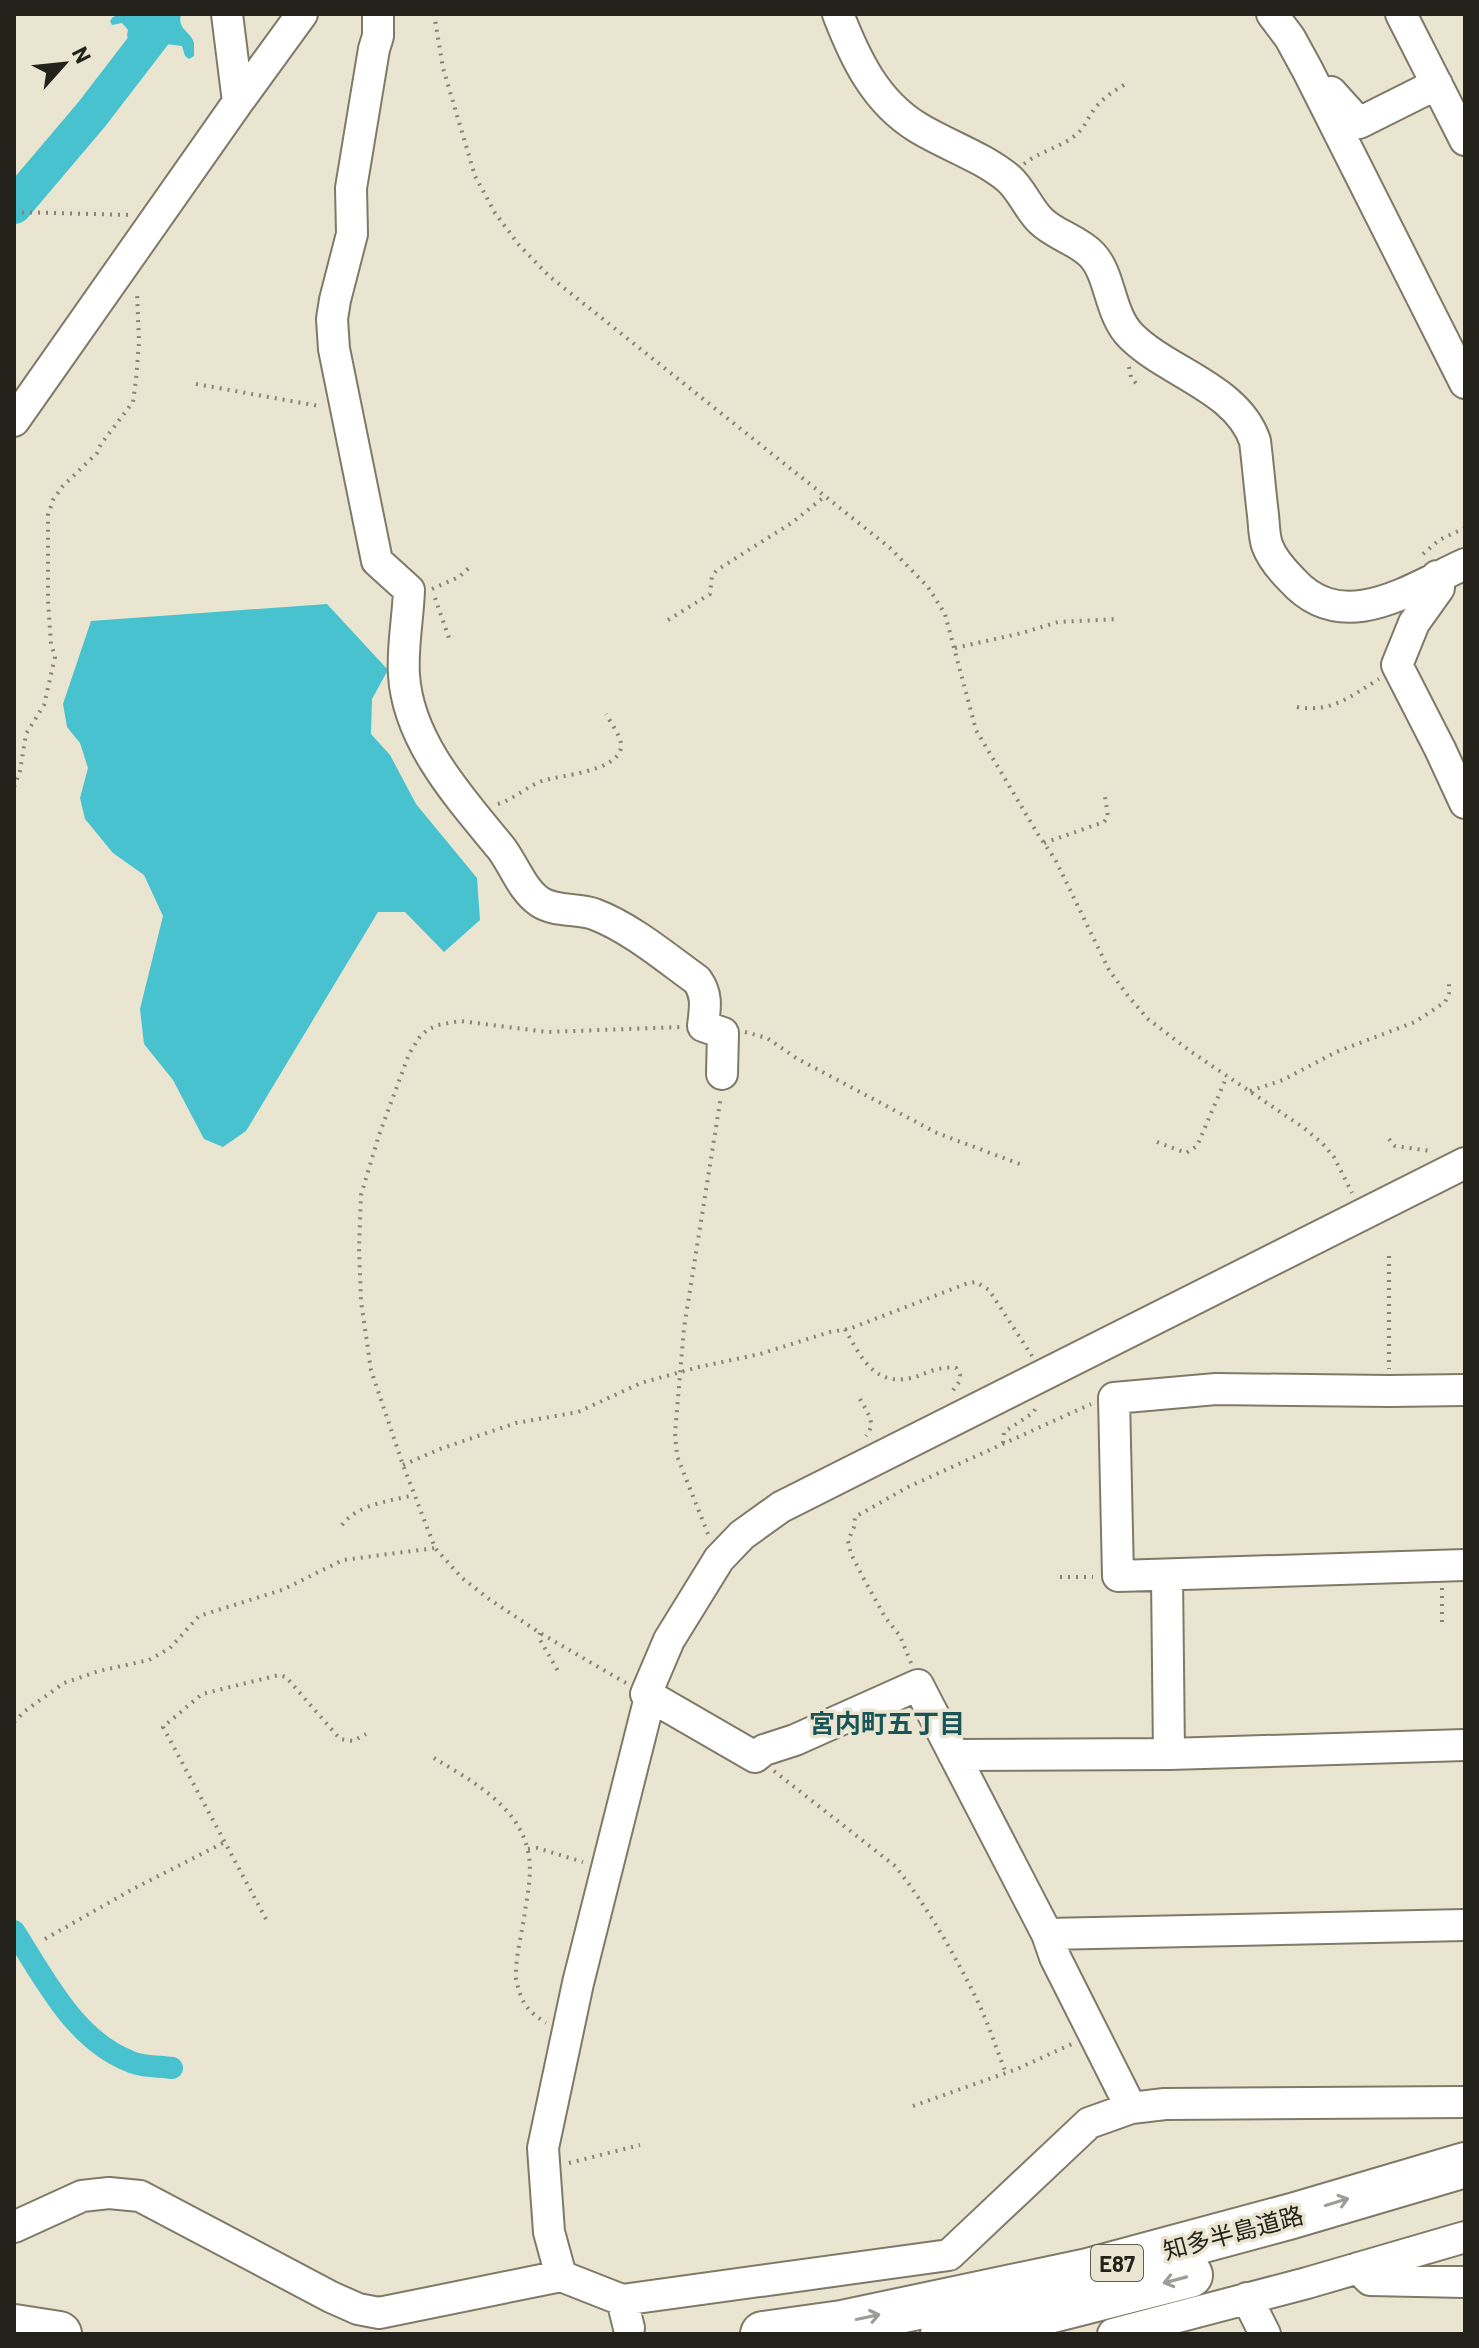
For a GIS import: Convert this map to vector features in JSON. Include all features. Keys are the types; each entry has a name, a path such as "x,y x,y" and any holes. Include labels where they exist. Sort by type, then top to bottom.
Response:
{"highway":[{"name":"知多半島道路","path":"763,2334 842,2323 1088,2271 1465,2165"},
{"name":"知多半島道路","path":"943,2334 1123,2294 1465,2196"},
{"path":"14,2327 59,2334"}],"street":[{"path":"227,14 238,102"},
{"path":"14,421 302,14"},
{"path":"378,14 378,36 351,188 352,234 332,319 334,349 377,561 421,590 404,678 411,714 438,769 507,855 529,892 550,906 593,914 624,929 697,980 706,998 722,1074"},
{"path":"838,14 854,55 887,103 915,126 1008,178 1041,221 1089,251 1097,260 1119,321 1130,335 1207,388 1239,412 1250,425 1255,441 1267,544 1279,567 1296,585 1326,605 1354,609 1377,604 1465,564"},
{"path":"1272,14 1290,38 1314,83 1465,383"},
{"path":"1401,14 1448,83 1465,140"},
{"path":"1314,83 1322,83 1359,123 1448,83"},
{"path":"1437,576 1439,588 1414,623 1397,665 1465,803"},
{"path":"561,2276 549,2232 543,2148 578,1983 648,1696 669,1640 719,1559 742,1535 781,1507 1465,1163"},
{"path":"1453,1565 1118,1576 1114,1398 1216,1389 1465,1390"},
{"path":"1167,1576 1169,1754"},
{"path":"648,1696 755,1757 764,1750 795,1740 918,1685 1047,1934 1055,1957 1131,2108"},
{"path":"954,1755 1169,1754 1465,1745"},
{"path":"1047,1934 1465,1925"},
{"path":"14,2227 82,2196 109,2193 140,2196 358,2309 379,2313 561,2276 626,2314 943,2269 949,2255 1089,2123 1131,2108 1165,2104 1465,2102"},
{"path":"1113,2334 1465,2237"},
{"path":"1358,2268 1370,2280 1465,2282"},
{"path":"1247,2298 1265,2334"}],"path":[{"path":"434,14 443,68 475,176 495,213 519,245 549,276 890,548 928,587 945,614 976,730 1055,859 1109,970 1148,1019 1322,1143 1334,1157 1362,1214"},
{"path":"1008,178 1042,151 1071,139 1081,131 1092,111 1102,101 1127,83"},
{"path":"14,212 129,213 147,232"},
{"path":"14,787 26,734 44,705 55,657 48,600 48,515 62,487 97,453 133,402 139,342 136,279 125,263"},
{"path":"196,384 337,410 346,409"},
{"path":"668,620 710,594 712,576 717,570 793,522 824,497"},
{"path":"450,641 421,590 459,577 471,566"},
{"path":"955,648 1058,622 1119,619"},
{"path":"1297,707 1323,709 1340,703 1382,678 1397,665"},
{"path":"466,806 500,804 531,785 588,772 605,764 621,748 606,714"},
{"path":"1044,843 1104,822 1108,817 1105,796"},
{"path":"1249,1091 1283,1080 1336,1052 1415,1022 1445,1002 1449,981"},
{"path":"648,1696 540,1633 462,1578 435,1548 403,1465 371,1370 362,1318 359,1248 361,1195 379,1135 409,1054 419,1038 438,1025 460,1021 547,1032 713,1029 753,1033 937,1133 1025,1166"},
{"path":"719,1559 677,1456 675,1433 684,1328 722,1074"},
{"path":"1157,1142 1186,1153 1193,1150 1227,1076"},
{"path":"1389,1139 1395,1146 1436,1152"},
{"path":"1389,1256 1389,1391"},
{"path":"403,1465 516,1423 578,1412 641,1383 760,1354 845,1329 968,1283 976,1282 989,1290 1045,1375"},
{"path":"845,1329 869,1367 886,1378 912,1378 949,1367 956,1368 960,1375 959,1382 944,1398"},
{"path":"918,1685 900,1636 885,1617 851,1554 848,1541 855,1517 908,1487 1107,1396 1114,1398"},
{"path":"342,1525 363,1509 414,1495"},
{"path":"14,1722 64,1683 99,1671 149,1660 170,1648 199,1616 282,1590 343,1560 435,1548"},
{"path":"1442,1622 1453,1565"},
{"path":"1060,1577 1118,1576"},
{"path":"540,1633 539,1638 558,1671"},
{"path":"266,1919 163,1727 202,1694 279,1675 286,1677 340,1739 353,1741 366,1734"},
{"path":"755,1757 895,1866 908,1882 962,1971 1006,2073"},
{"path":"434,1758 483,1789 502,1806 528,1849 528,1887 516,1979 529,2013 567,2034"},
{"path":"45,1939 225,1842"},
{"path":"528,1849 537,1848 573,1859 607,1874"},
{"path":"913,2106 1006,2073 1094,2034"},
{"path":"544,2167 640,2145"}],"water":[{"path":"120,14 181,14 182,27 194,43 194,56 189,59 182,46 158,43 152,36 137,35 128,39 128,30 122,23 112,25 110,21"},
{"path":"327,604 388,670 372,699 371,734 390,755 416,804 477,878 480,920 444,952 405,912 378,912 246,1131 223,1147 204,1139 173,1080 144,1044 140,1009 163,916 144,875 113,853 85,819 80,798 88,768 80,743 67,727 63,704 91,621"}],"waterway":[{"path":"14,206 92,114 155,32 159,14"},
{"path":"14,1931 62,2006 92,2038 134,2063 172,2068"}],"district":[{"name":"宮内町五丁目","path":"887,1722"}]}
